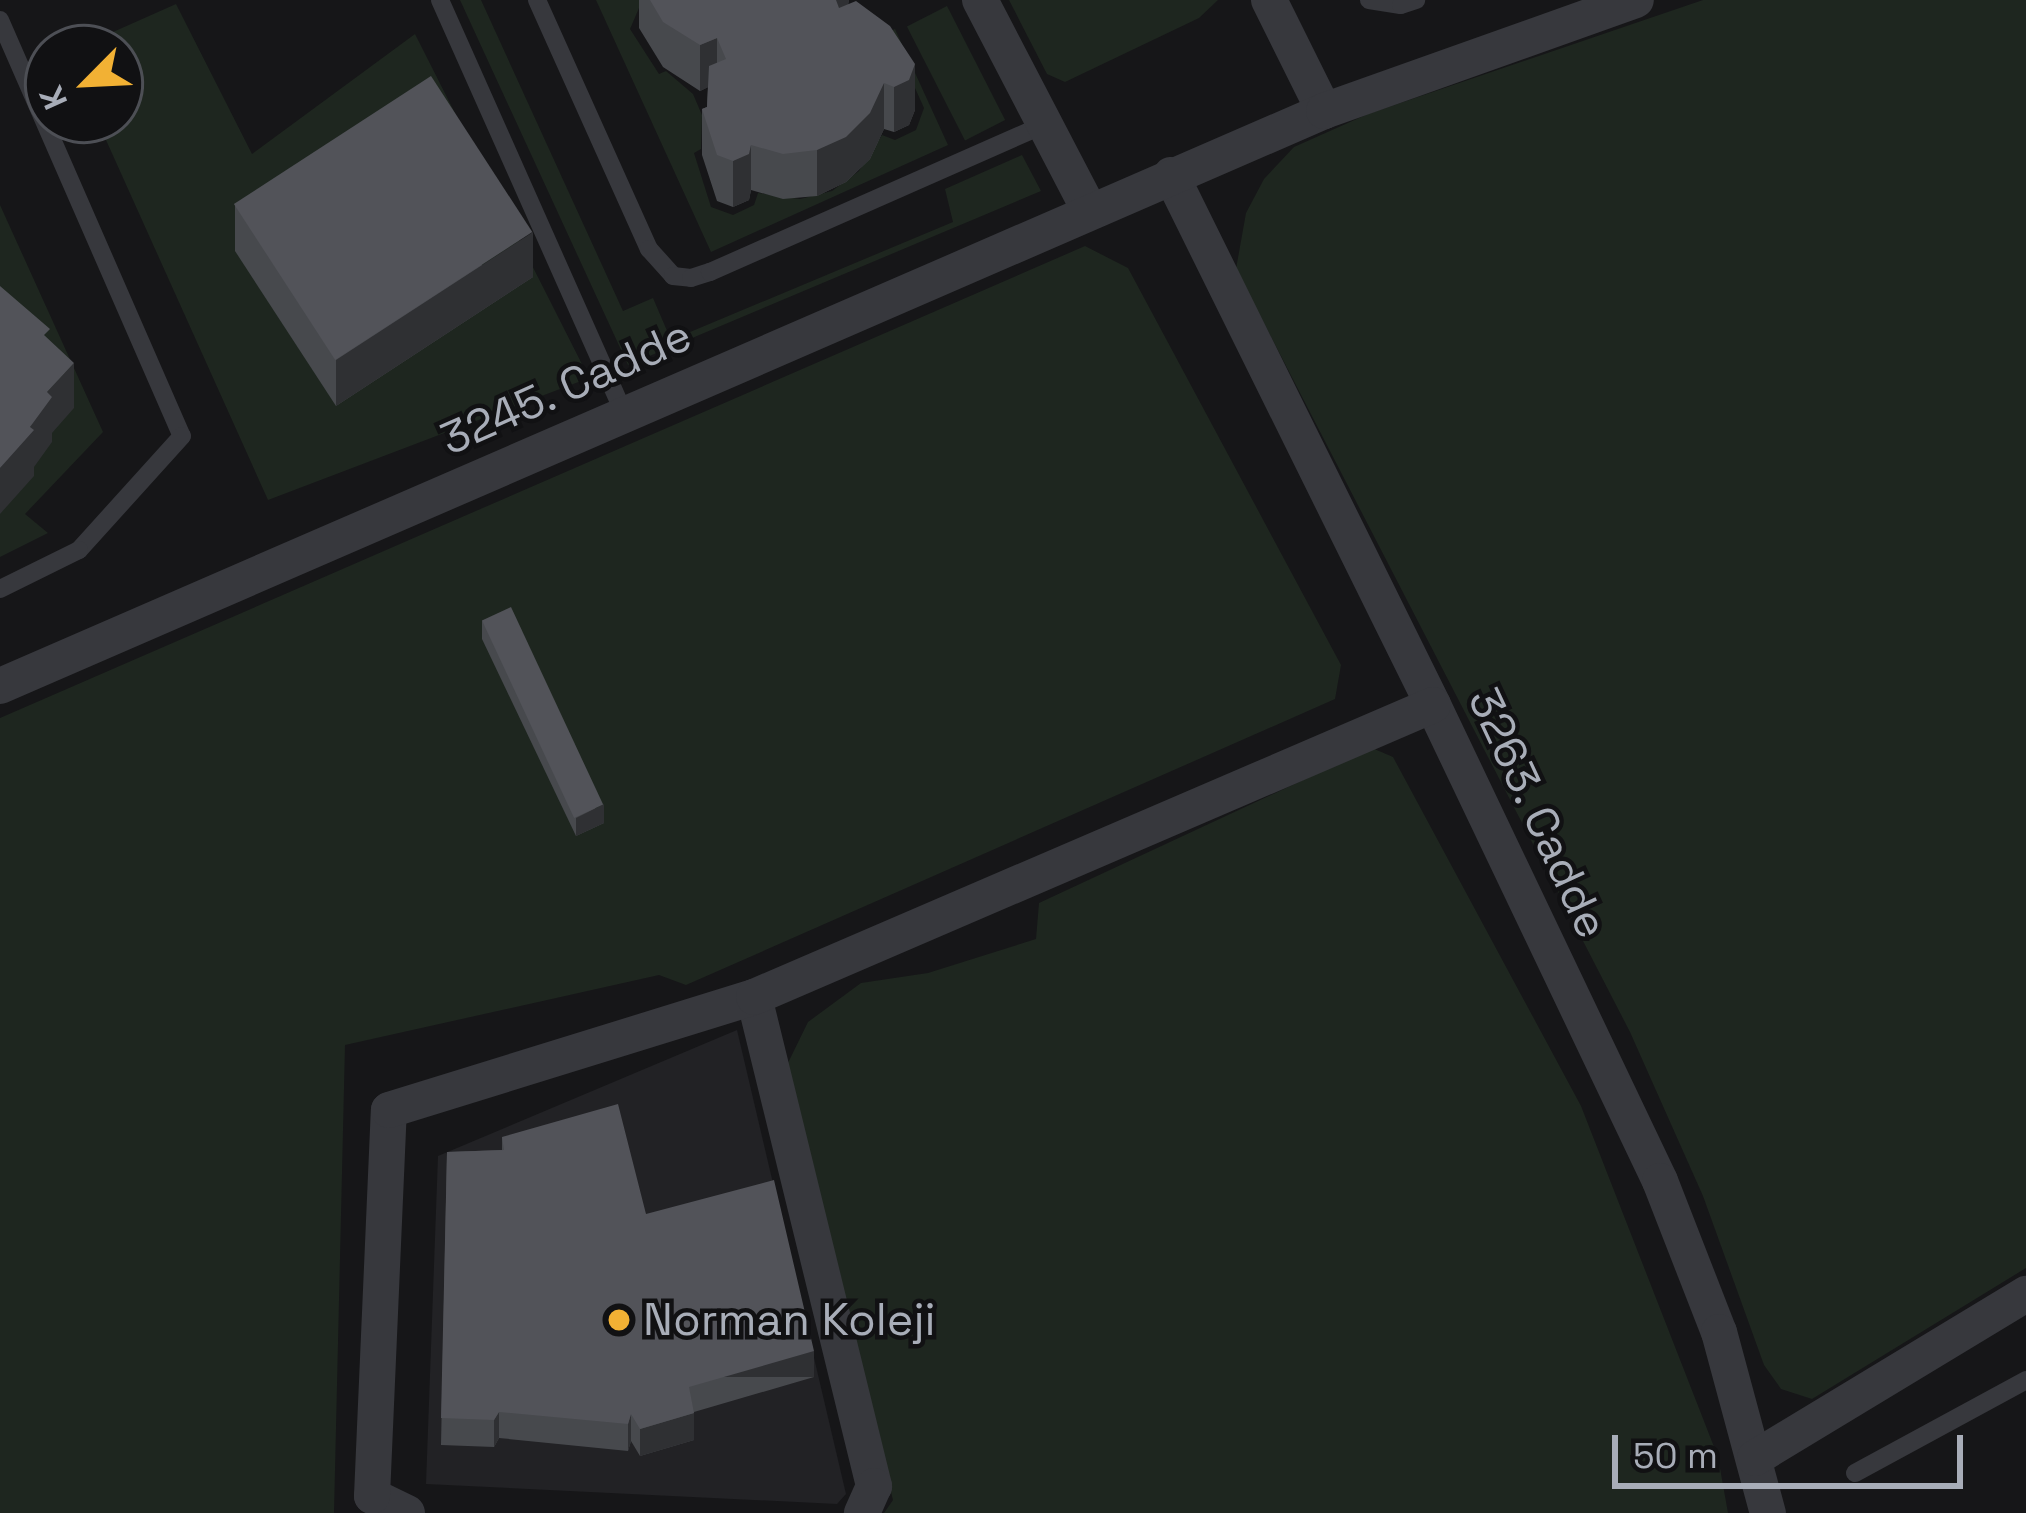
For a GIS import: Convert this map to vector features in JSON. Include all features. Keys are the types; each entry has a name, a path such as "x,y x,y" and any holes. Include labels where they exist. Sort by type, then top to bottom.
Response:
{"street":[{"path":"980,0 1090,211"},
{"path":"1269,0 1324,111"},
{"name":"3245. Cadde","path":"0,686 1324,111 1636,0"},
{"name":"3263. Cadde","path":"1171,176 1433,704 1683,1234 1768,1513"},
{"path":"407,1513 372,1496 389,1110 754,998 1433,704"},
{"path":"754,998 874,1486 862,1513"},
{"path":"1755,1458 2026,1294"}],"lane":[{"path":"440,0 624,414"},
{"path":"537,0 649,249 673,276 691,278 710,272 1043,125"},
{"path":"1369,0 1401,5 1416,0"},
{"path":"0,20 182,436 79,550 0,589"},
{"path":"1855,1473 2026,1380"}],"shaded area":[{"path":"460,0 481,0 623,311 653,298 671,340 953,222 945,189 1022,155 1041,191 628,365"},
{"path":"596,0 655,0 639,8 630,29 659,74 666,71 693,94 702,115 701,149 694,153 711,207 733,215 754,205 758,193 800,199 832,191 859,171 882,135 895,140 916,130 924,108 915,88 862,44 895,29 948,145 711,252"},
{"path":"1009,0 1218,0 1199,18 1065,82 1047,74"},
{"path":"1703,0 2026,0 2026,1268 1812,1399 1781,1389 1764,1365 1703,1196 1630,1032 1236,269 1246,213 1264,179 1294,147 1368,114"},
{"path":"176,4 252,154 415,34 589,378 268,500 108,144 144,144 144,24 131,24"},
{"path":"947,6 1005,120 965,140 907,26"},
{"path":"0,205 103,432 25,514 48,533 0,557"},
{"path":"1085,246 1128,268 1341,665 1335,699 686,985 659,975 345,1045 334,1513 0,1513 0,718"},
{"path":"1372,748 1393,757 1581,1106 1718,1457 1728,1513 884,1513 893,1500 785,1069 808,1022 861,983 928,973 1036,939 1039,903"},
{"name":"Norman Koleji","path":"737,1030 846,1494 837,1504 426,1484 438,1156"}],"building":[{"path":"650,0 836,0 839,8 856,1 890,26 915,64 909,80 894,87 884,83 870,113 846,137 817,150 783,154 751,145 749,154 733,161 717,155 702,109 707,107 709,66 726,59 717,38 700,45 663,22"},
{"path":"431,76 532,232 335,360 234,204"},
{"path":"0,286 50,329 44,335 74,363 47,392 52,397 30,427 34,430 0,468"},
{"path":"511,607 603,805 574,818 482,621"},
{"path":"618,1104 646,1214 774,1180 814,1351 689,1387 694,1413 640,1429 631,1414 628,1424 499,1412 494,1420 441,1418 447,1152 504,1150 502,1137"}],"place":[{"name":"Norman Koleji","path":"619,1320"}]}
